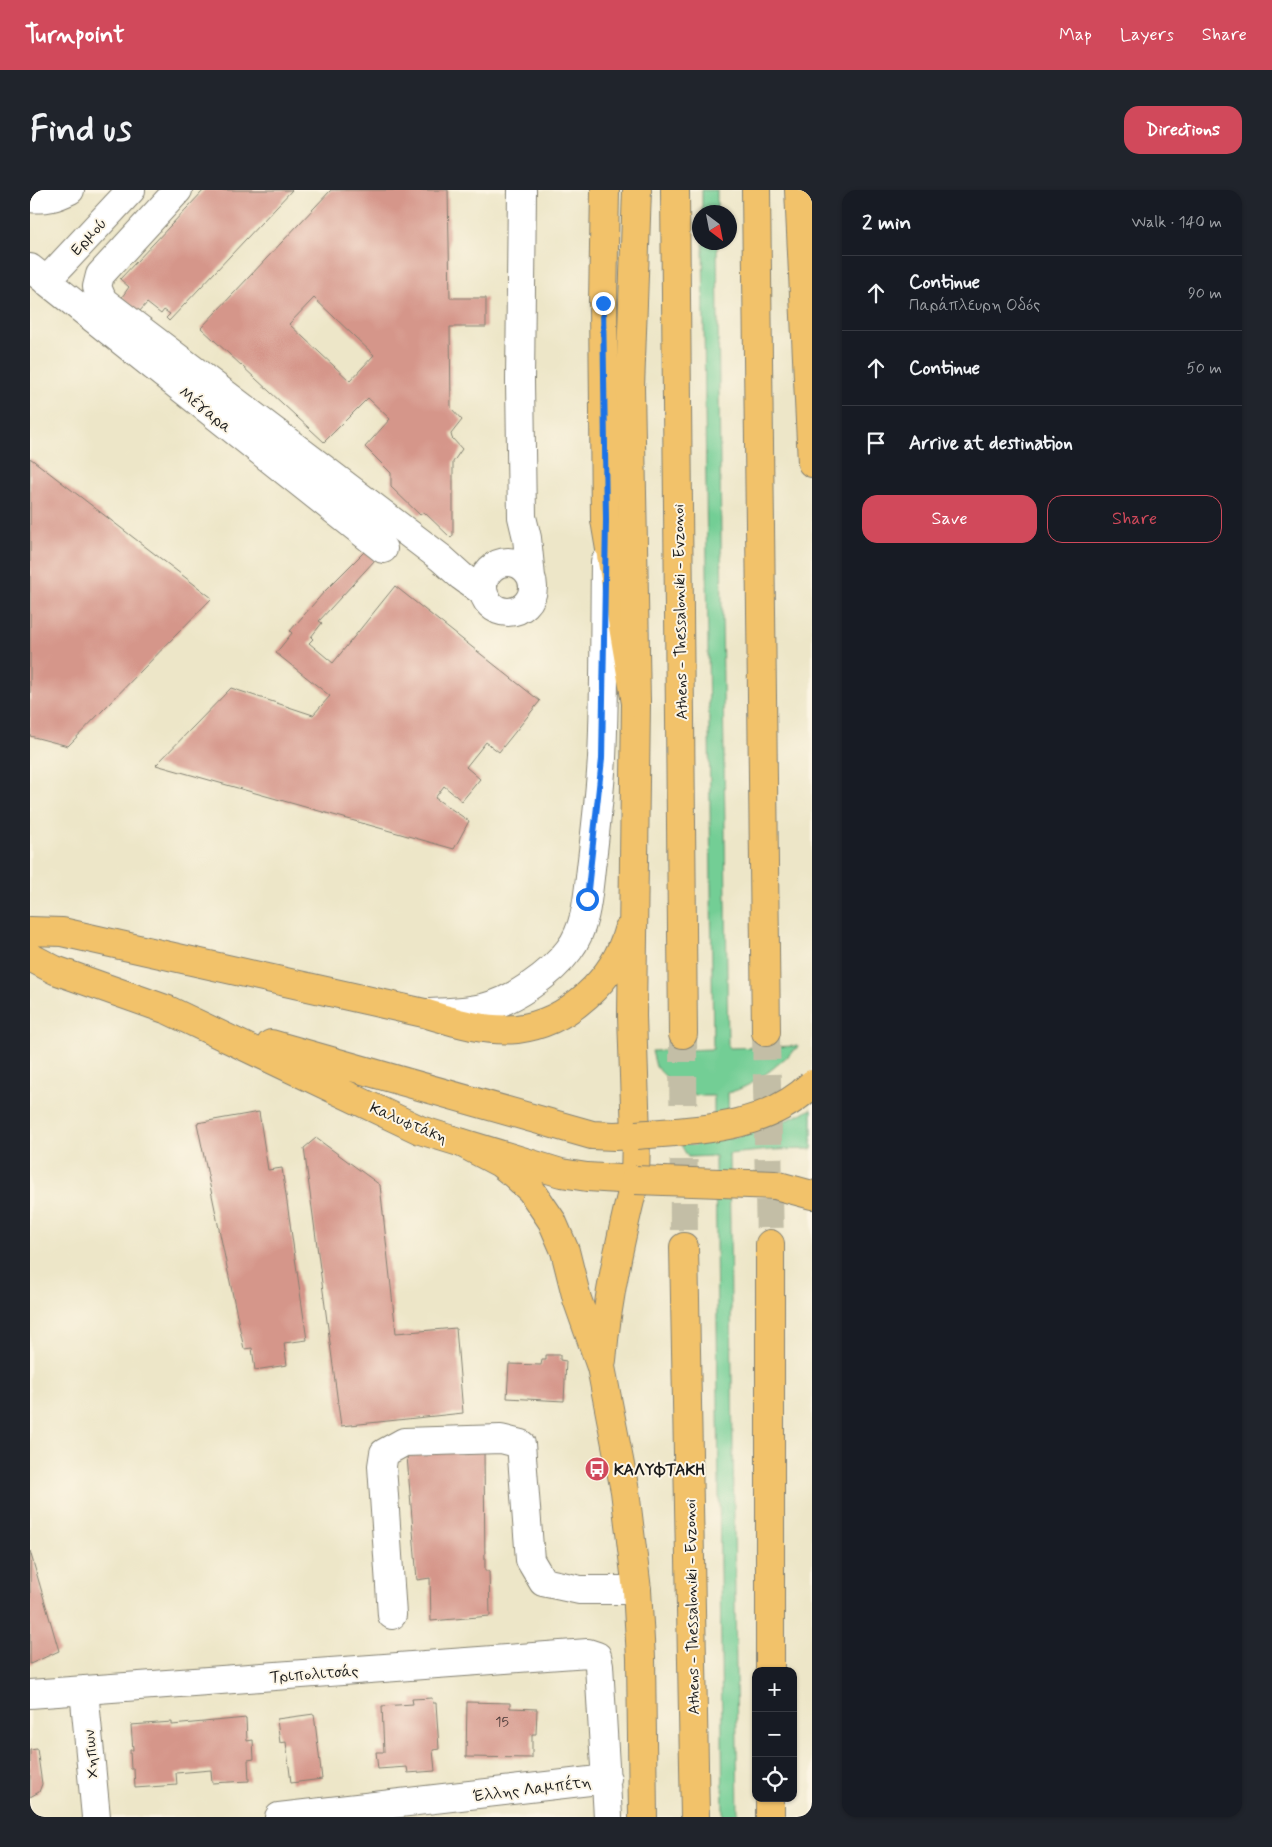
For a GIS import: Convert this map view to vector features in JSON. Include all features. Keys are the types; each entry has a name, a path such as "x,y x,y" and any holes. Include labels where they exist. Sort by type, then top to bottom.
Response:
{"main road":[{"path":"605,190 603,303 606,520 636,703"},
{"path":"601,1367 609,1296 623,1225 635,1180 636,1135 632,1024 636,703 630,388 637,190"},
{"name":"Athens - Thessaloniki - Evzonoi","path":"675,190 683,1034"},
{"path":"756,190 766,1032"},
{"path":"799,190 812,463"},
{"path":"30,931 62,932 424,1013 464,1025 500,1029 518,1028 542,1023 567,1011 597,986 613,964 625,940 633,894"},
{"name":"Καλυφτάκη","path":"30,957 55,970 168,1010 420,1130 462,1143 561,1173 587,1177 775,1185 812,1195"},
{"path":"168,1010 285,1048 592,1135 636,1135 737,1124 757,1118 787,1103 812,1084"},
{"path":"462,1143 500,1163 515,1175 531,1190 552,1221 565,1251 576,1299 601,1367 625,1491 637,1590 642,1658 644,1817"},
{"path":"775,1185 812,1181"},
{"path":"770,1244 770,1667"},
{"name":"Athens - Thessaloniki - Evzonoi","path":"684,1247 695,1817"},
{"path":"770,1802 770,1817"}],"street":[{"path":"30,198 56,197 70,190"},
{"name":"Ερμού","path":"38,274 130,190"},
{"path":"178,190 100,275 98,286 103,301 441,558 459,559 491,575"},
{"path":"522,190 520,382 522,517 527,538 533,589 530,601 521,609 509,613 498,611 488,603 491,575 522,517"},
{"name":"Μέγαρα","path":"38,274 382,549"},
{"path":"424,1013 465,1011 507,1000 538,980 552,968 569,950 581,928 587,899 602,759 606,520"},
{"path":"491,575 513,562 524,567 531,577"},
{"path":"392,1615 382,1466 384,1453 404,1442 501,1439 521,1444 530,1560 543,1582 580,1590 637,1590"},
{"name":"Τριπολιτσάς","path":"30,1694 588,1653 597,1656 600,1665 607,1779"},
{"name":"Χηπων","path":"84,1690 96,1817"},
{"path":"607,1779 608,1817"},
{"name":"Έλλης Λαμπέτη","path":"279,1817 607,1779"}],"green space":[{"path":"702,190 717,190 717,205 702,205"},
{"path":"703,250 717,250 728,1048 799,1046 757,1080 728,1093 729,1139 770,1127 812,1109 812,1149 729,1154 738,1817 723,1817 715,1156 688,1157 681,1145 714,1141 714,1096 681,1092 656,1067 652,1051 713,1049"}],"building":[{"path":"204,190 292,190 169,321 166,318 170,314 164,310 161,314 147,303 139,312 122,297 129,287 120,279"},
{"path":"331,190 448,190 450,298 486,298 486,327 450,327 451,408 462,420 451,434 452,438 462,449 453,462 453,535 451,538 424,512 420,515 391,487 391,473 365,447 390,419 368,398 324,442 201,328","holes":["314,298 374,355 350,381 289,324"]},
{"path":"30,458 212,598 68,746 30,736"},
{"path":"365,551 375,560 319,621 322,623 311,637 313,639 309,643 333,663 395,586 540,701 499,752 486,742 466,767 480,779 462,801 444,786 435,798 469,821 454,849 156,765 231,688 313,715 330,696 276,653 292,633 290,631 324,592"},
{"path":"259,1112 268,1170 282,1168 307,1340 284,1343 287,1365 255,1370 252,1348 244,1349 197,1123"},
{"path":"316,1138 380,1185 396,1333 456,1328 463,1413 341,1426 304,1148"},
{"path":"546,1355 560,1355 560,1360 566,1361 564,1401 507,1398 509,1364 541,1365 542,1360 546,1360"},
{"path":"484,1448 485,1571 489,1571 490,1616 431,1621 430,1578 417,1580 407,1456"},
{"path":"30,1551 59,1651 30,1664"},
{"path":"432,1698 433,1703 436,1703 439,1749 433,1750 435,1771 408,1773 407,1767 378,1769 376,1752 384,1752 382,1706 413,1704 412,1699"},
{"path":"467,1702 510,1703 510,1708 537,1709 536,1734 532,1734 532,1758 466,1757"},
{"path":"314,1714 322,1779 291,1783 286,1742 280,1743 277,1719"},
{"path":"246,1718 247,1741 253,1740 254,1759 248,1760 249,1781 212,1783 211,1770 176,1773 177,1785 135,1788 134,1769 131,1769 130,1750 133,1750 131,1725 172,1722 172,1725"},
{"path":"37,1749 42,1784 39,1792 30,1797 30,1750"}],"tunnel":[{"path":"766,1032 770,1244"},
{"path":"683,1034 684,1247"}],"place":[{"name":"ΚΑΛΥΦΤΑΚΗ","path":"597,1469"}],"route":[{"path":"587,899 602,759 606,520 603,303"}]}
